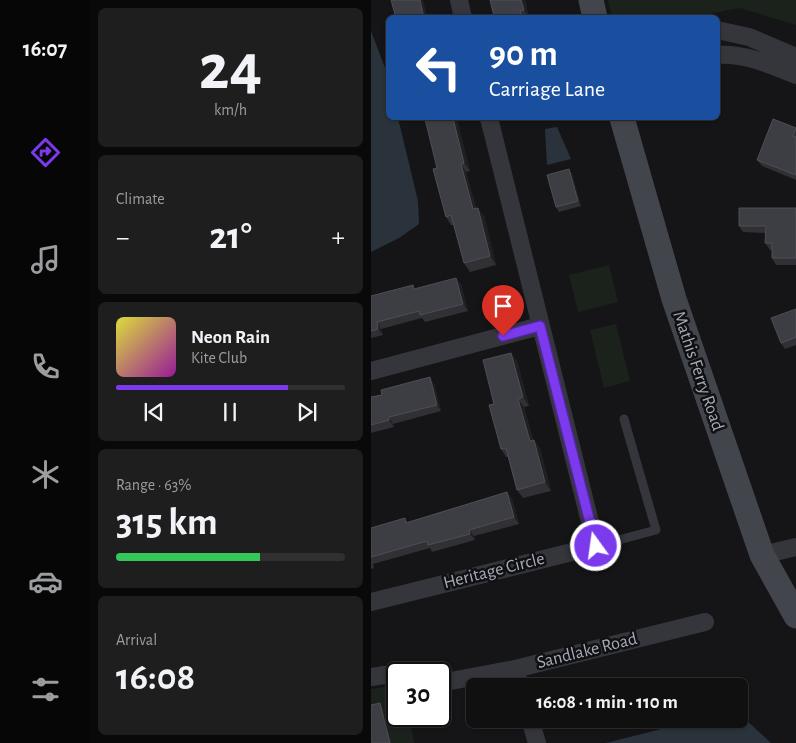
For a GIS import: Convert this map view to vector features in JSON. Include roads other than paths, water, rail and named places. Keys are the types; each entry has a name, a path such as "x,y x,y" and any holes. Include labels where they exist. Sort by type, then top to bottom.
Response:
{"main road":[{"path":"591,0 594,15"},
{"name":"Mathis Ferry Road","path":"623,120 674,299 762,555 796,616"}],"street":[{"path":"459,0 462,15"},
{"path":"720,31 749,37 796,57"},
{"path":"720,55 765,62 796,75"},
{"path":"489,120 596,546"},
{"path":"371,371 540,326"},
{"name":"Heritage Circle","path":"371,602 596,546"},
{"path":"762,555 796,547"},
{"name":"Sandlake Road","path":"451,681 515,669 705,622"},
{"path":"515,669 518,678"},
{"path":"371,677 386,675"},
{"path":"533,728 537,743"}],"lane":[{"path":"596,546 656,530 624,419"}]}
